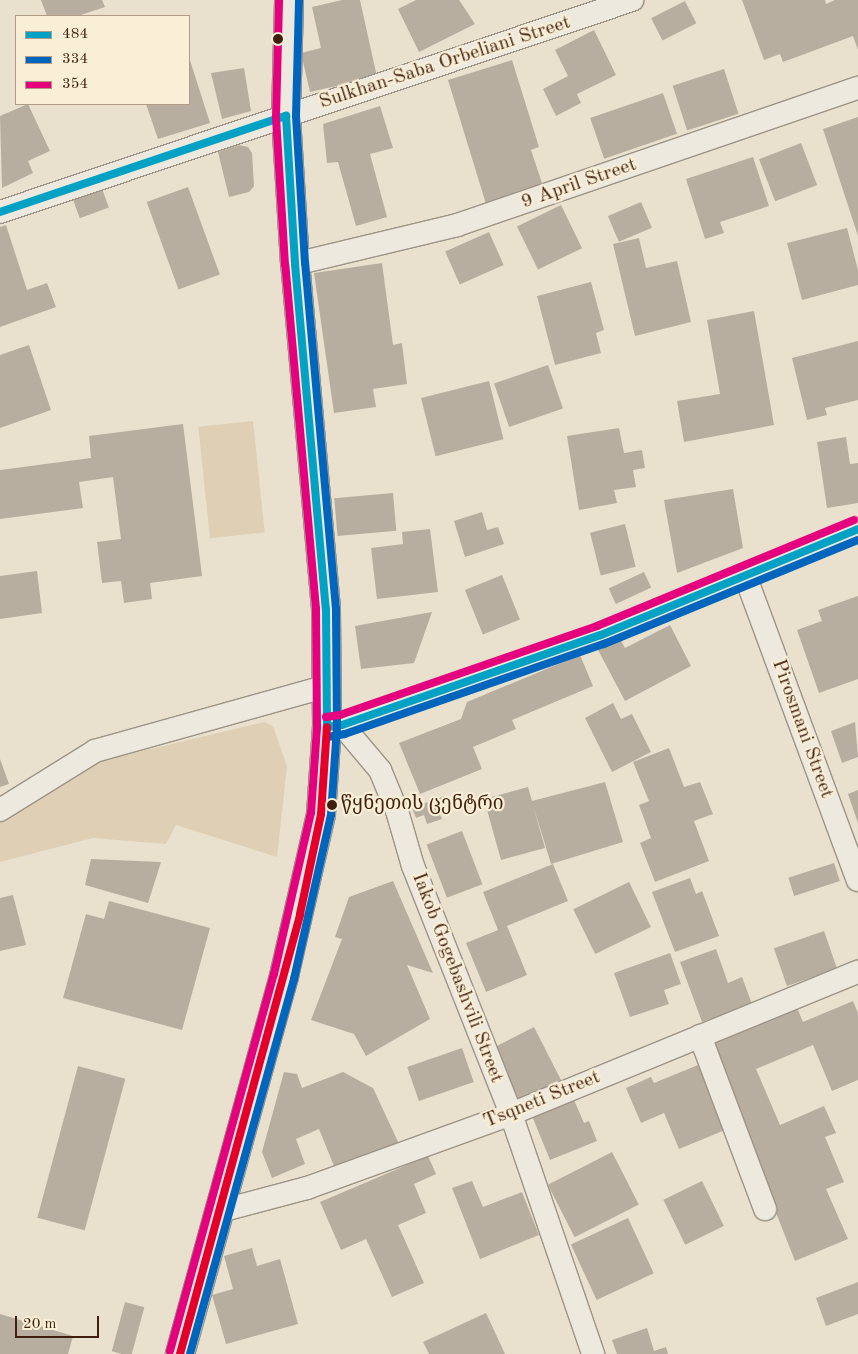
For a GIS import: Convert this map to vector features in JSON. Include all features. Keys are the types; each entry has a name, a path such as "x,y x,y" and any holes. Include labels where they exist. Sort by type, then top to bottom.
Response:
{"main road":[{"path":"180,1354 300,914 320,814 334,726 328,686 326,609 295,264 286,116 289,0"}],"street":[{"name":"Sulkhan-Saba Orbeliani Street","path":"0,212 632,0"},
{"name":"9 April Street","path":"295,264 457,225 858,88"},
{"path":"334,726 601,635 746,578 858,530"},
{"name":"Pirosmani Street","path":"746,578 858,880"},
{"path":"0,810 95,751 328,686"},
{"name":"Iakob Gogebashvili Street","path":"334,726 380,770 397,811 413,866 511,1114 593,1354"},
{"name":"Tsqneti Street","path":"220,1211 307,1188 511,1114 858,972"},
{"path":"700,1036 765,1209"}],"shaded area":[{"path":"253,421 265,532 210,538 198,427"},
{"path":"264,722 273,726 287,766 277,857 176,825 166,844 93,838 0,862 0,818 100,761"}],"building":[{"path":"41,0 102,0 105,7 81,15 47,15"},
{"path":"342,0 360,0 377,77 310,92 301,53 321,48 312,7"},
{"path":"416,0 459,0 475,24 419,52 398,9"},
{"path":"742,0 825,0 826,4 835,0 858,0 858,50 853,36 783,62 780,54 764,60"},
{"path":"685,1 696,23 662,41 651,18"},
{"path":"594,30 616,75 577,94 581,103 556,116 543,89 568,76 555,50"},
{"path":"190,60 210,123 158,139 146,105 190,105"},
{"path":"512,60 539,147 531,150 543,186 486,204 448,80"},
{"path":"244,68 251,111 222,119 211,73"},
{"path":"724,69 739,114 687,130 673,86"},
{"path":"663,93 677,134 604,159 590,118"},
{"path":"28,105 50,151 28,161 33,173 2,188 0,116"},
{"path":"380,106 393,148 370,154 387,217 356,226 338,162 327,163 323,124"},
{"path":"858,117 858,236 823,129"},
{"path":"801,143 817,185 775,201 759,159"},
{"path":"239,145 248,147 252,153 254,186 249,192 229,197 218,152"},
{"path":"753,157 769,206 720,222 724,233 705,239 686,179"},
{"path":"101,186 109,208 80,218 72,197"},
{"path":"188,187 220,274 178,289 147,202"},
{"path":"641,202 652,228 619,242 608,216"},
{"path":"561,205 582,248 538,270 517,226"},
{"path":"6,225 27,290 47,283 56,307 0,327 0,227"},
{"path":"847,228 858,270 858,285 802,300 787,243"},
{"path":"489,232 504,265 460,284 445,252"},
{"path":"639,238 646,268 677,261 691,322 635,336 613,244"},
{"path":"382,263 393,345 402,343 407,384 373,389 376,407 334,413 314,273"},
{"path":"591,282 604,330 596,333 601,353 555,365 537,296"},
{"path":"754,311 774,425 684,442 677,401 720,394 707,320"},
{"path":"858,341 858,400 825,408 827,415 807,420 792,358"},
{"path":"29,345 51,410 0,428 0,355"},
{"path":"548,365 563,408 509,427 494,384"},
{"path":"489,381 504,439 436,456 421,398"},
{"path":"183,424 202,576 150,583 152,599 124,603 121,581 102,583 97,542 121,539 113,477 79,482 83,508 0,519 0,470 91,458 89,436"},
{"path":"619,428 624,453 642,450 645,468 633,470 636,487 614,490 617,503 579,510 567,436"},
{"path":"846,437 850,464 858,463 858,503 827,508 817,442"},
{"path":"733,489 743,548 677,573 664,500"},
{"path":"393,493 396,531 338,536 334,498"},
{"path":"482,512 487,530 498,527 504,544 465,557 454,521"},
{"path":"625,524 636,567 601,575 590,533"},
{"path":"430,529 438,592 377,599 371,548 403,544 402,532"},
{"path":"37,571 42,613 0,619 0,576"},
{"path":"644,572 651,587 616,604 609,588"},
{"path":"502,575 520,620 483,634 465,590"},
{"path":"858,596 858,679 819,693 797,630 822,621 818,610"},
{"path":"432,612 414,663 361,669 355,626"},
{"path":"670,625 691,666 625,701 597,648 619,637 625,648"},
{"path":"580,655 593,686 512,720 516,729 473,747 482,769 420,794 399,743 461,719 467,702"},
{"path":"613,703 621,719 632,714 651,752 612,772 585,718"},
{"path":"855,722 858,757 842,763 831,731"},
{"path":"669,748 684,787 700,782 713,814 694,821 709,861 655,882 640,843 651,838 639,805 649,801 633,762"},
{"path":"0,759 9,784 0,787"},
{"path":"605,782 623,842 551,864 533,805 545,848 501,860 484,799 528,787 532,801"},
{"path":"858,790 858,823 848,794"},
{"path":"444,796 448,806 438,810 442,819 427,824 424,815 416,818 412,808"},
{"path":"462,831 482,884 447,898 427,845"},
{"path":"91,859 161,862 148,903 85,885"},
{"path":"834,863 840,881 794,896 788,878"},
{"path":"553,864 568,901 507,926 527,975 486,992 466,943 498,930 483,892"},
{"path":"690,878 696,894 702,891 719,936 675,952 652,892"},
{"path":"393,881 433,973 407,965 430,1019 366,1056 354,1034 311,1020 342,939 335,937 349,897"},
{"path":"629,882 651,927 595,954 573,909"},
{"path":"13,895 26,945 0,951 0,898"},
{"path":"109,901 210,928 182,1030 63,998 86,914 104,919"},
{"path":"824,931 837,969 787,986 774,948"},
{"path":"716,949 728,983 742,977 752,1004 702,1022 680,962"},
{"path":"670,953 681,984 664,990 669,1004 630,1017 614,973"},
{"path":"853,1001 858,1013 858,1080 832,1091 813,1045 756,1069 780,1125 824,1106 836,1133 825,1137 844,1182 826,1189 848,1239 795,1261 710,1045 797,1008 803,1022"},
{"path":"534,1027 563,1084 522,1105 493,1048"},
{"path":"462,1048 474,1082 419,1101 407,1067"},
{"path":"698,1065 725,1130 679,1149 664,1113 641,1123 626,1088 651,1077 654,1083"},
{"path":"78,1066 125,1079 85,1230 37,1218"},
{"path":"284,1072 297,1074 302,1088 343,1072 373,1088 400,1146 336,1171 319,1129 296,1139 305,1164 272,1178 262,1152"},
{"path":"574,1100 584,1123 589,1121 597,1141 550,1160 532,1116"},
{"path":"612,1152 639,1205 575,1237 548,1185"},
{"path":"428,1156 436,1174 414,1184 426,1213 398,1225 424,1283 392,1297 366,1239 341,1250 320,1202"},
{"path":"472,1181 483,1207 522,1192 539,1235 480,1259 452,1188"},
{"path":"702,1181 724,1226 685,1245 663,1200"},
{"path":"628,1218 654,1273 597,1300 571,1245"},
{"path":"252,1248 257,1266 280,1259 298,1324 226,1344 212,1295 233,1289 224,1256"},
{"path":"858,1282 858,1314 826,1326 816,1298"},
{"path":"125,1302 144,1307 132,1354 112,1351"},
{"path":"486,1313 505,1354 429,1354 423,1342"},
{"path":"0,1314 73,1336 68,1354 0,1354"},
{"path":"647,1328 654,1351 666,1347 668,1354 617,1354 612,1340"}],"transit line":[{"name":"354","path":"170,1351 274,974 311,813 317,727 316,609 285,265 276,117 279,0"},
{"name":"334","path":"190,1354 294,979 331,815 337,727 336,609 305,263 296,116 299,0"},
{"name":"484","path":"286,116 295,264 326,609 327,727"},
{"name":"484","path":"0,212 286,116"},
{"name":"354","path":"326,717 340,715 597,626 854,520"},
{"name":"484","path":"327,727 342,725 601,635 858,529"},
{"name":"334","path":"328,737 345,734 604,644 858,540"},
{"path":"180,1354 300,914 321,814 327,727"}],"place":[{"name":"წყნეთის ცენტრი","path":"332,805"}]}
